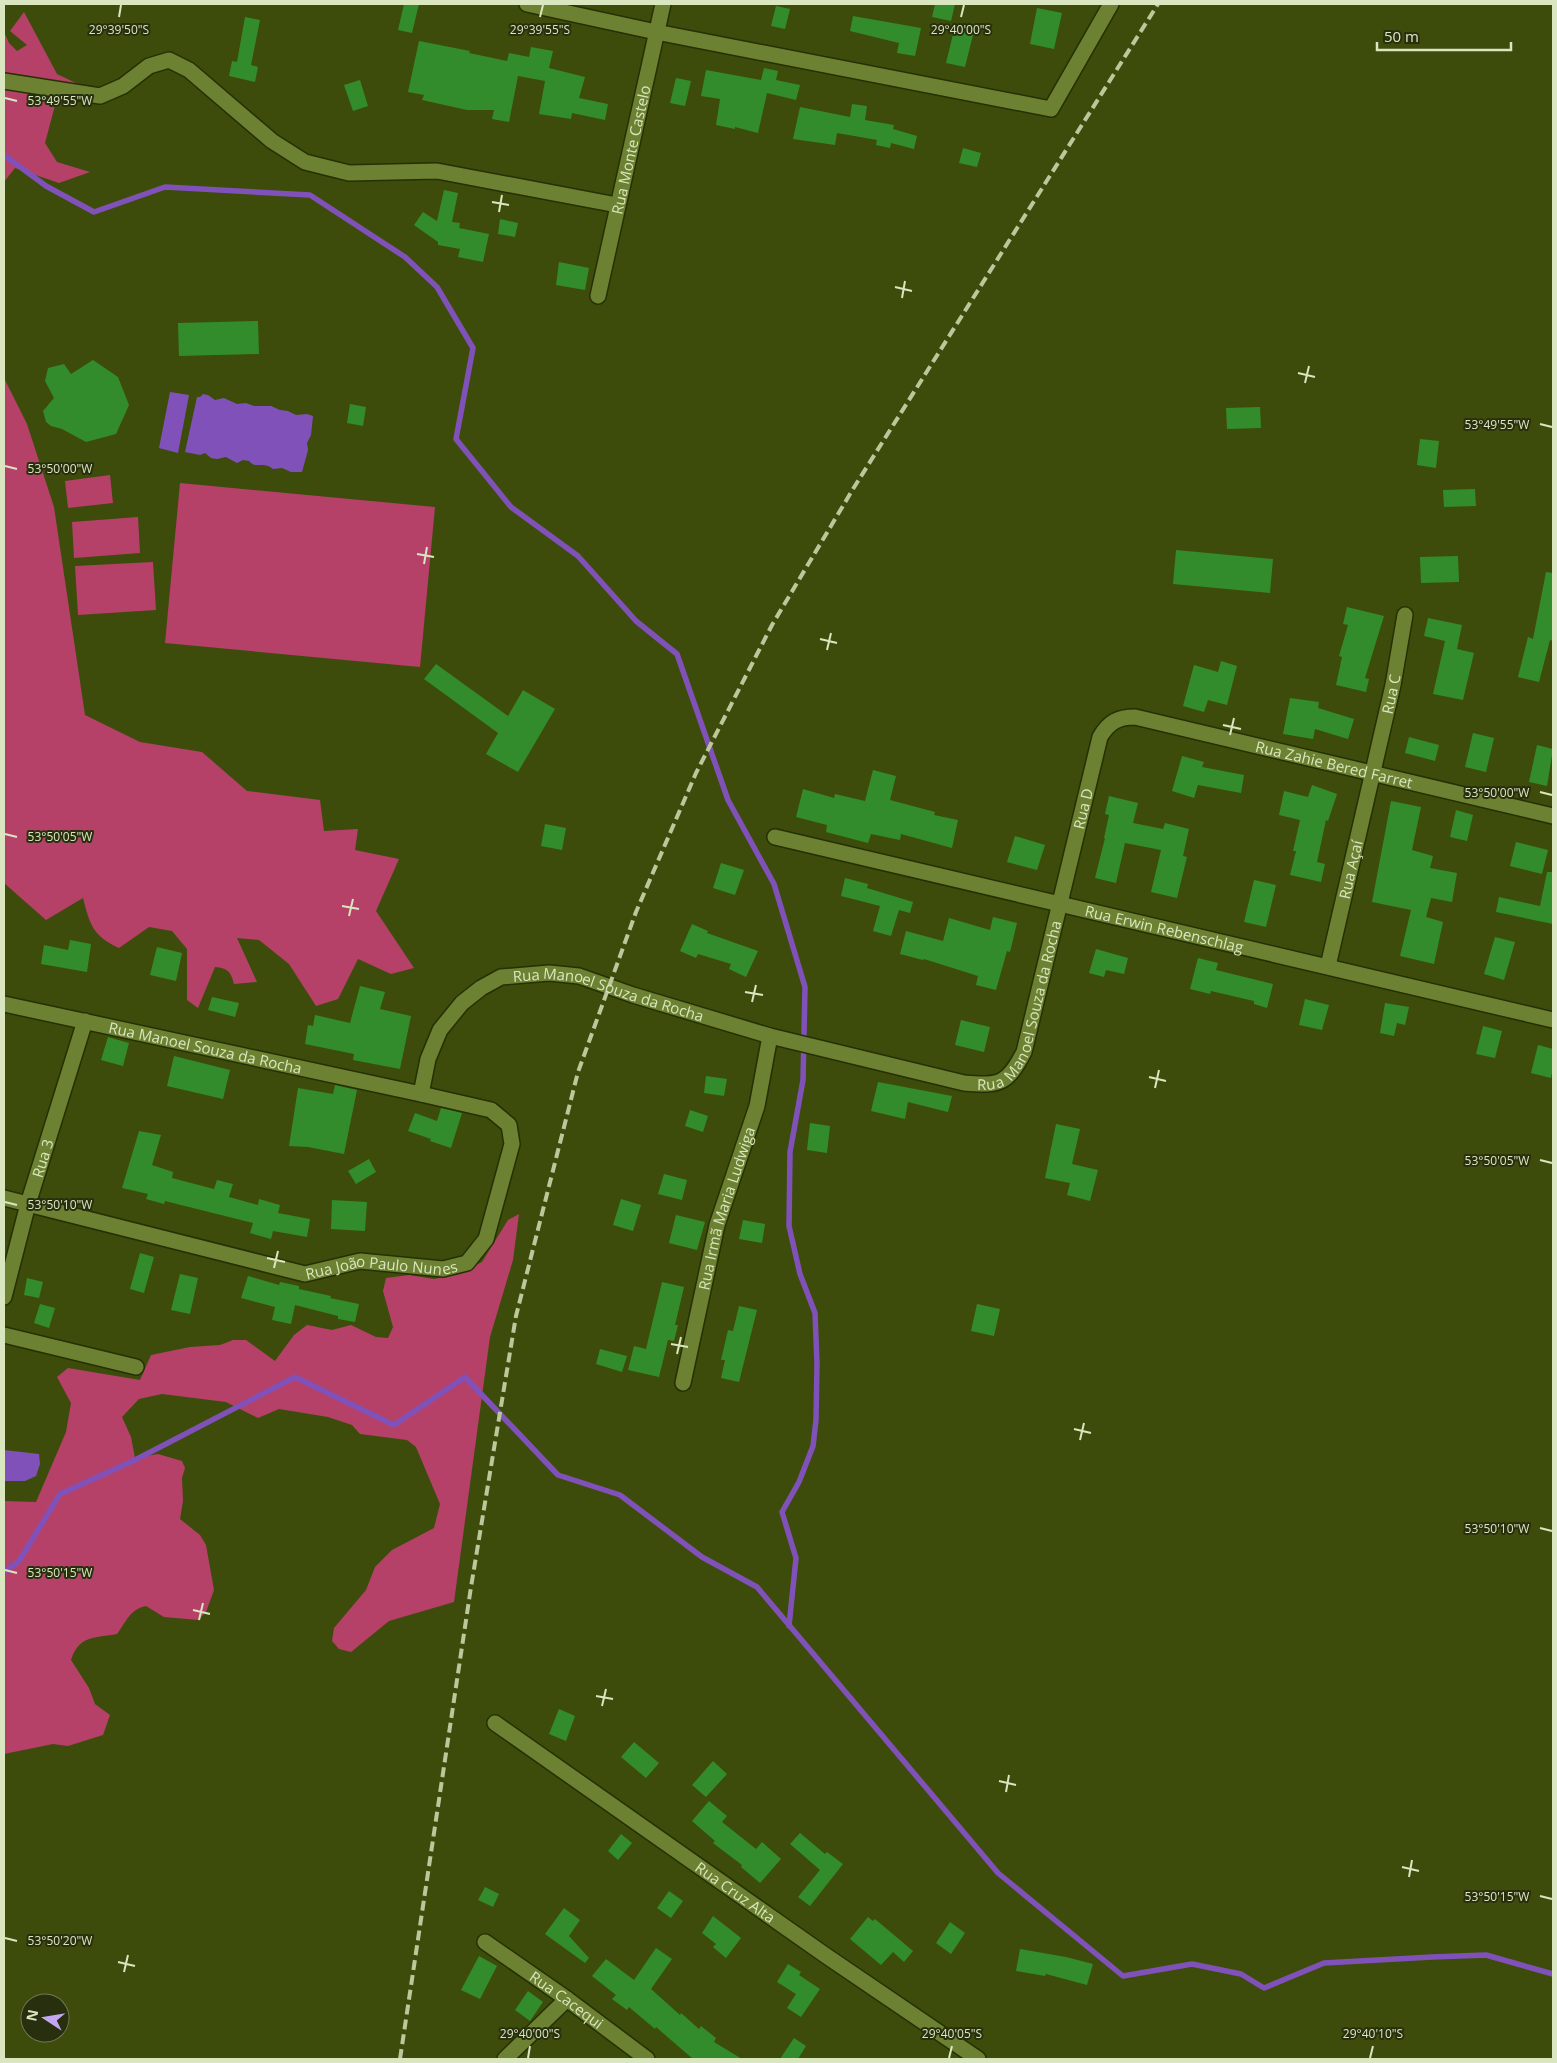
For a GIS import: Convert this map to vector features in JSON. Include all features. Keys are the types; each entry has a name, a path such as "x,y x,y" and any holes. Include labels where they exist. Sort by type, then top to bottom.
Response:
{"street":[{"path":"527,4 656,32 1051,109 1111,4"},
{"name":"Rua Monte Castelo","path":"598,296 663,4"},
{"path":"4,81 100,96 123,86 149,66 169,60 189,70 272,141 306,162 349,173 437,172 617,205"},
{"name":"Rua C","path":"1373,772 1393,685 1405,615"},
{"name":"Rua Zahie Bered Farret","path":"1114,720 1124,717 1135,717 1553,816"},
{"name":"Rua D","path":"1060,903 1100,737 1106,727 1114,720"},
{"name":"Rua Açaí","path":"1328,966 1373,772"},
{"name":"Rua Erwin Rebenschlag","path":"775,837 1553,1020"},
{"name":"Rua Manoel Souza da Rocha","path":"4,1004 421,1094 428,1059 440,1030 462,1003 481,988 501,977 549,974 579,976 633,995 770,1036 964,1082 986,1085 1006,1080 1024,1052 1060,903"},
{"name":"Rua 3","path":"4,1297 28,1204 85,1021"},
{"name":"Rua Irmã Maria Ludwiga","path":"683,1382 717,1225 757,1106 770,1036"},
{"name":"Rua João Paulo Nunes","path":"4,1198 306,1274 360,1261 443,1269 467,1263 486,1240 512,1144 509,1125 491,1110 421,1094"},
{"path":"4,1335 136,1367"},
{"name":"Rua Cruz Alta","path":"495,1722 825,1955 978,2059"},
{"name":"Rua Cacequi","path":"485,1942 567,1999 647,2059"},
{"path":"506,2059 567,1999"}],"shaded area":[{"path":"24,12 57,74 78,84 81,96 57,98 45,143 57,162 90,172 59,183 15,168 4,182 4,32 9,43 17,51 27,45 10,31"},
{"path":"4,378 27,424 54,507 85,715 140,742 202,752 247,791 320,800 324,831 358,829 355,850 399,859 376,911 414,968 391,974 358,959 338,999 316,1006 289,964 259,940 237,938 257,982 234,984 232,976 228,971 215,967 198,1008 187,1000 187,949 172,931 149,927 119,948 103,939 94,929 83,898 46,920 4,883"},
{"path":"170,392 189,395 178,453 159,448"},
{"path":"203,394 215,400 224,398 237,404 246,403 254,406 271,406 296,415 307,414 313,416 311,435 307,443 308,450 302,472 291,472 282,468 273,469 266,465 254,465 249,461 243,460 237,463 226,457 211,458 205,453 200,455 185,452 197,397"},
{"path":"110,475 113,503 68,508 65,481"},
{"path":"180,483 435,507 420,667 165,643"},
{"path":"138,517 140,553 74,558 72,522"},
{"path":"153,562 156,610 78,615 75,566"},
{"path":"519,1214 513,1260 490,1337 454,1602 389,1621 351,1652 339,1649 332,1641 334,1628 366,1590 375,1567 392,1550 434,1528 440,1504 416,1447 407,1440 360,1434 352,1425 328,1417 279,1409 258,1418 226,1402 162,1394 139,1399 122,1417 131,1437 135,1458 158,1454 182,1461 185,1468 182,1478 183,1501 180,1519 200,1535 206,1545 214,1590 206,1612 198,1620 164,1617 146,1606 132,1613 117,1634 95,1637 83,1642 74,1652 71,1660 89,1688 95,1704 110,1715 103,1735 68,1746 53,1744 4,1754 4,1501 36,1502 66,1432 71,1403 57,1377 68,1368 140,1380 151,1355 190,1347 220,1345 233,1340 246,1340 275,1361 294,1335 307,1325 332,1330 351,1325 376,1337 388,1338 393,1327 383,1291 386,1278 409,1275 434,1279 459,1274 482,1262 508,1220"},
{"path":"4,1450 39,1454 40,1464 36,1476 25,1481 4,1481"}],"building":[{"path":"404,4 419,4 412,33 398,30"},
{"path":"935,4 955,4 951,21 932,17"},
{"path":"776,6 790,9 785,29 771,26"},
{"path":"1037,8 1062,13 1054,49 1030,44"},
{"path":"853,16 921,28 915,56 897,53 899,43 850,31"},
{"path":"245,17 260,20 251,65 258,67 255,82 229,76 232,61 237,62"},
{"path":"955,26 974,31 965,67 946,63"},
{"path":"419,41 470,51 469,53 507,61 509,53 529,57 531,47 553,51 549,68 585,77 579,98 608,104 605,120 572,113 571,119 539,114 545,81 518,76 509,122 492,119 494,110 467,110 422,100 424,95 408,92"},
{"path":"764,68 778,71 776,80 800,85 796,100 767,93 758,133 735,127 735,129 716,125 720,99 701,96 706,70 761,80"},
{"path":"676,78 691,81 685,106 670,103"},
{"path":"360,80 368,106 353,111 344,85"},
{"path":"852,104 867,106 865,120 894,125 893,129 917,136 914,149 891,143 890,148 876,145 877,140 837,133 835,145 793,139 800,107 850,117"},
{"path":"963,148 981,153 977,167 959,163"},
{"path":"444,190 458,193 452,222 460,223 459,228 489,234 483,262 458,257 460,249 438,245 438,242 414,225 423,212 437,221"},
{"path":"500,219 518,223 515,237 498,234"},
{"path":"559,262 589,268 585,290 556,285"},
{"path":"258,321 259,354 179,356 178,323"},
{"path":"93,360 118,377 129,405 116,434 86,442 46,422 43,411 54,398 45,381 48,368 64,364 71,374"},
{"path":"350,404 366,407 363,426 347,423"},
{"path":"1260,407 1261,428 1227,429 1226,408"},
{"path":"1420,439 1439,441 1436,468 1417,465"},
{"path":"1475,489 1476,506 1444,507 1443,490"},
{"path":"1176,550 1273,559 1270,593 1173,584"},
{"path":"1458,556 1459,582 1421,583 1420,557"},
{"path":"1546,572 1553,573 1553,641 1550,640 1539,682 1518,677 1528,637 1533,639"},
{"path":"1347,607 1384,616 1365,678 1369,679 1366,692 1336,685 1342,657 1339,656 1348,625 1343,624"},
{"path":"1428,618 1462,625 1457,649 1474,653 1463,700 1433,694 1445,641 1424,636"},
{"path":"1221,661 1237,666 1227,705 1208,700 1204,712 1183,706 1194,665 1218,672"},
{"path":"436,664 508,716 523,690 555,709 518,772 486,754 498,733 424,679"},
{"path":"1290,698 1319,702 1318,708 1354,719 1348,739 1315,729 1313,739 1283,734"},
{"path":"1473,733 1494,738 1486,772 1465,767"},
{"path":"1409,737 1439,745 1435,761 1405,753"},
{"path":"1537,745 1553,749 1547,786 1529,782"},
{"path":"1182,756 1204,762 1202,767 1244,775 1241,793 1198,785 1194,798 1172,791"},
{"path":"873,770 896,776 890,800 935,812 934,815 958,820 952,848 901,834 900,840 871,834 868,843 826,832 827,825 796,817 803,789 834,798 835,794 865,801"},
{"path":"1312,785 1337,794 1328,821 1326,820 1317,862 1325,864 1321,882 1290,875 1296,851 1293,851 1300,820 1279,815 1284,791 1308,797"},
{"path":"1109,796 1138,803 1133,823 1163,829 1165,823 1189,829 1183,856 1187,857 1177,898 1151,892 1161,850 1125,843 1116,883 1095,878 1109,815 1105,814"},
{"path":"1391,801 1421,807 1412,850 1433,856 1430,868 1457,873 1452,902 1431,898 1426,917 1443,922 1434,964 1400,956 1411,910 1372,902"},
{"path":"1456,810 1473,815 1467,841 1450,837"},
{"path":"545,824 566,828 562,850 541,846"},
{"path":"1015,836 1045,845 1037,870 1007,862"},
{"path":"1516,842 1548,850 1542,874 1510,866"},
{"path":"721,863 744,870 735,895 713,888"},
{"path":"1547,872 1553,872 1553,924 1496,912 1499,897 1540,906"},
{"path":"845,878 868,884 867,888 913,902 910,913 899,910 891,936 873,931 880,906 841,896"},
{"path":"1254,880 1276,885 1266,927 1244,922"},
{"path":"993,917 1017,923 1010,952 1007,951 996,990 976,985 978,976 924,959 900,954 906,931 943,941 949,918 990,930"},
{"path":"692,924 708,931 707,933 758,951 746,977 729,969 731,964 698,954 696,958 680,951"},
{"path":"1495,937 1515,942 1504,980 1484,974"},
{"path":"70,940 91,944 87,972 41,964 44,945 68,950"},
{"path":"157,947 182,953 176,981 150,975"},
{"path":"1096,949 1128,958 1124,974 1106,970 1104,977 1089,973"},
{"path":"1198,958 1218,963 1216,970 1273,984 1267,1008 1254,1004 1254,1001 1211,991 1210,994 1190,989"},
{"path":"360,986 385,992 380,1009 411,1016 400,1069 353,1060 354,1054 305,1044 308,1025 313,1026 315,1015 350,1023"},
{"path":"212,997 239,1003 235,1017 208,1010"},
{"path":"1305,999 1329,1005 1322,1030 1299,1025"},
{"path":"1385,1003 1409,1007 1405,1025 1397,1023 1394,1036 1380,1033"},
{"path":"961,1020 990,1027 984,1052 955,1045"},
{"path":"1483,1026 1502,1031 1495,1058 1476,1054"},
{"path":"108,1037 129,1043 123,1066 101,1060"},
{"path":"1538,1045 1553,1049 1551,1078 1531,1073"},
{"path":"174,1056 230,1070 223,1099 167,1086"},
{"path":"706,1076 727,1079 724,1096 704,1093"},
{"path":"878,1082 952,1096 948,1112 908,1102 905,1119 871,1111"},
{"path":"335,1085 357,1090 344,1154 308,1147 289,1146 298,1088 333,1094"},
{"path":"441,1108 462,1113 451,1148 408,1131 415,1113 437,1121"},
{"path":"690,1110 708,1116 703,1132 685,1126"},
{"path":"810,1123 830,1126 827,1153 807,1150"},
{"path":"1056,1124 1080,1129 1072,1164 1098,1170 1090,1201 1067,1195 1070,1183 1045,1178"},
{"path":"139,1131 161,1135 152,1165 173,1172 172,1178 214,1189 217,1180 233,1184 229,1197 258,1205 259,1199 280,1205 278,1213 310,1219 307,1237 273,1231 271,1239 250,1233 253,1223 165,1201 164,1204 146,1199 148,1194 122,1188"},
{"path":"369,1159 376,1172 356,1184 348,1171"},
{"path":"664,1174 687,1180 682,1200 658,1194"},
{"path":"621,1199 641,1205 633,1231 613,1225"},
{"path":"332,1200 367,1202 365,1231 331,1229"},
{"path":"676,1215 705,1222 697,1250 669,1243"},
{"path":"743,1220 765,1224 762,1243 739,1239"},
{"path":"140,1253 154,1257 144,1293 130,1289"},
{"path":"180,1274 198,1278 190,1314 171,1310"},
{"path":"248,1276 279,1285 280,1282 299,1286 299,1289 359,1304 355,1322 338,1319 338,1316 295,1305 291,1324 272,1320 275,1307 241,1298"},
{"path":"27,1278 43,1282 39,1298 24,1295"},
{"path":"662,1282 684,1287 675,1325 678,1325 674,1341 668,1340 659,1377 628,1370 634,1346 646,1349"},
{"path":"40,1304 55,1308 49,1328 34,1323"},
{"path":"977,1304 1000,1309 994,1336 971,1331"},
{"path":"739,1306 757,1310 739,1382 721,1378 725,1360 721,1360 728,1330 733,1331"},
{"path":"600,1349 627,1356 622,1372 596,1364"},
{"path":"559,1709 575,1716 566,1741 549,1734"},
{"path":"634,1742 659,1763 646,1778 621,1757"},
{"path":"713,1761 727,1774 706,1797 692,1785"},
{"path":"709,1801 727,1816 722,1822 756,1849 762,1842 781,1859 760,1883 741,1867 742,1865 713,1843 715,1841 692,1821"},
{"path":"800,1833 825,1854 827,1852 843,1864 810,1906 798,1897 820,1870 790,1844"},
{"path":"621,1834 632,1843 618,1860 608,1851"},
{"path":"485,1887 499,1894 493,1907 478,1900"},
{"path":"669,1891 683,1901 671,1918 657,1908"},
{"path":"564,1908 580,1920 569,1936 589,1958 585,1963 545,1934"},
{"path":"713,1916 741,1938 726,1958 713,1947 716,1944 702,1933"},
{"path":"868,1917 873,1921 875,1919 913,1951 904,1962 893,1952 881,1965 850,1939"},
{"path":"950,1922 965,1933 951,1954 936,1943"},
{"path":"656,1948 672,1959 651,1989 680,2015 681,2013 699,2029 701,2026 716,2038 714,2042 742,2059 693,2059 656,2027 655,2029 629,2007 627,2010 612,1999 616,1995 592,1976 606,1959 634,1980"},
{"path":"1020,1949 1093,1964 1087,1985 1046,1974 1045,1976 1016,1971"},
{"path":"479,1956 497,1966 480,1999 461,1990"},
{"path":"788,1964 801,1972 799,1975 820,1989 801,2017 787,2008 796,1994 777,1982"},
{"path":"528,1991 543,2002 530,2021 515,2010"},
{"path":"794,2038 806,2046 798,2059 780,2059"}],"waterway":[{"path":"4,155 46,186 94,212 165,187 310,195 405,257 437,287 473,348 456,439 511,507 578,556 636,621 677,654 728,800 774,884 805,987 803,1080 790,1152 789,1226 800,1274 815,1313 817,1364 816,1420 813,1446 799,1482 782,1512 796,1558 789,1626"},
{"path":"4,1572 19,1561 60,1494 135,1460 295,1377 394,1425 465,1377 558,1475 620,1495 702,1557 757,1587 998,1873 1123,1976 1192,1964 1241,1974 1264,1988 1324,1963 1486,1955 1553,1974"}],"railway":[{"path":"400,2059 471,1587 516,1316 578,1072 636,912 696,773 772,625 853,489 1158,4"}]}
